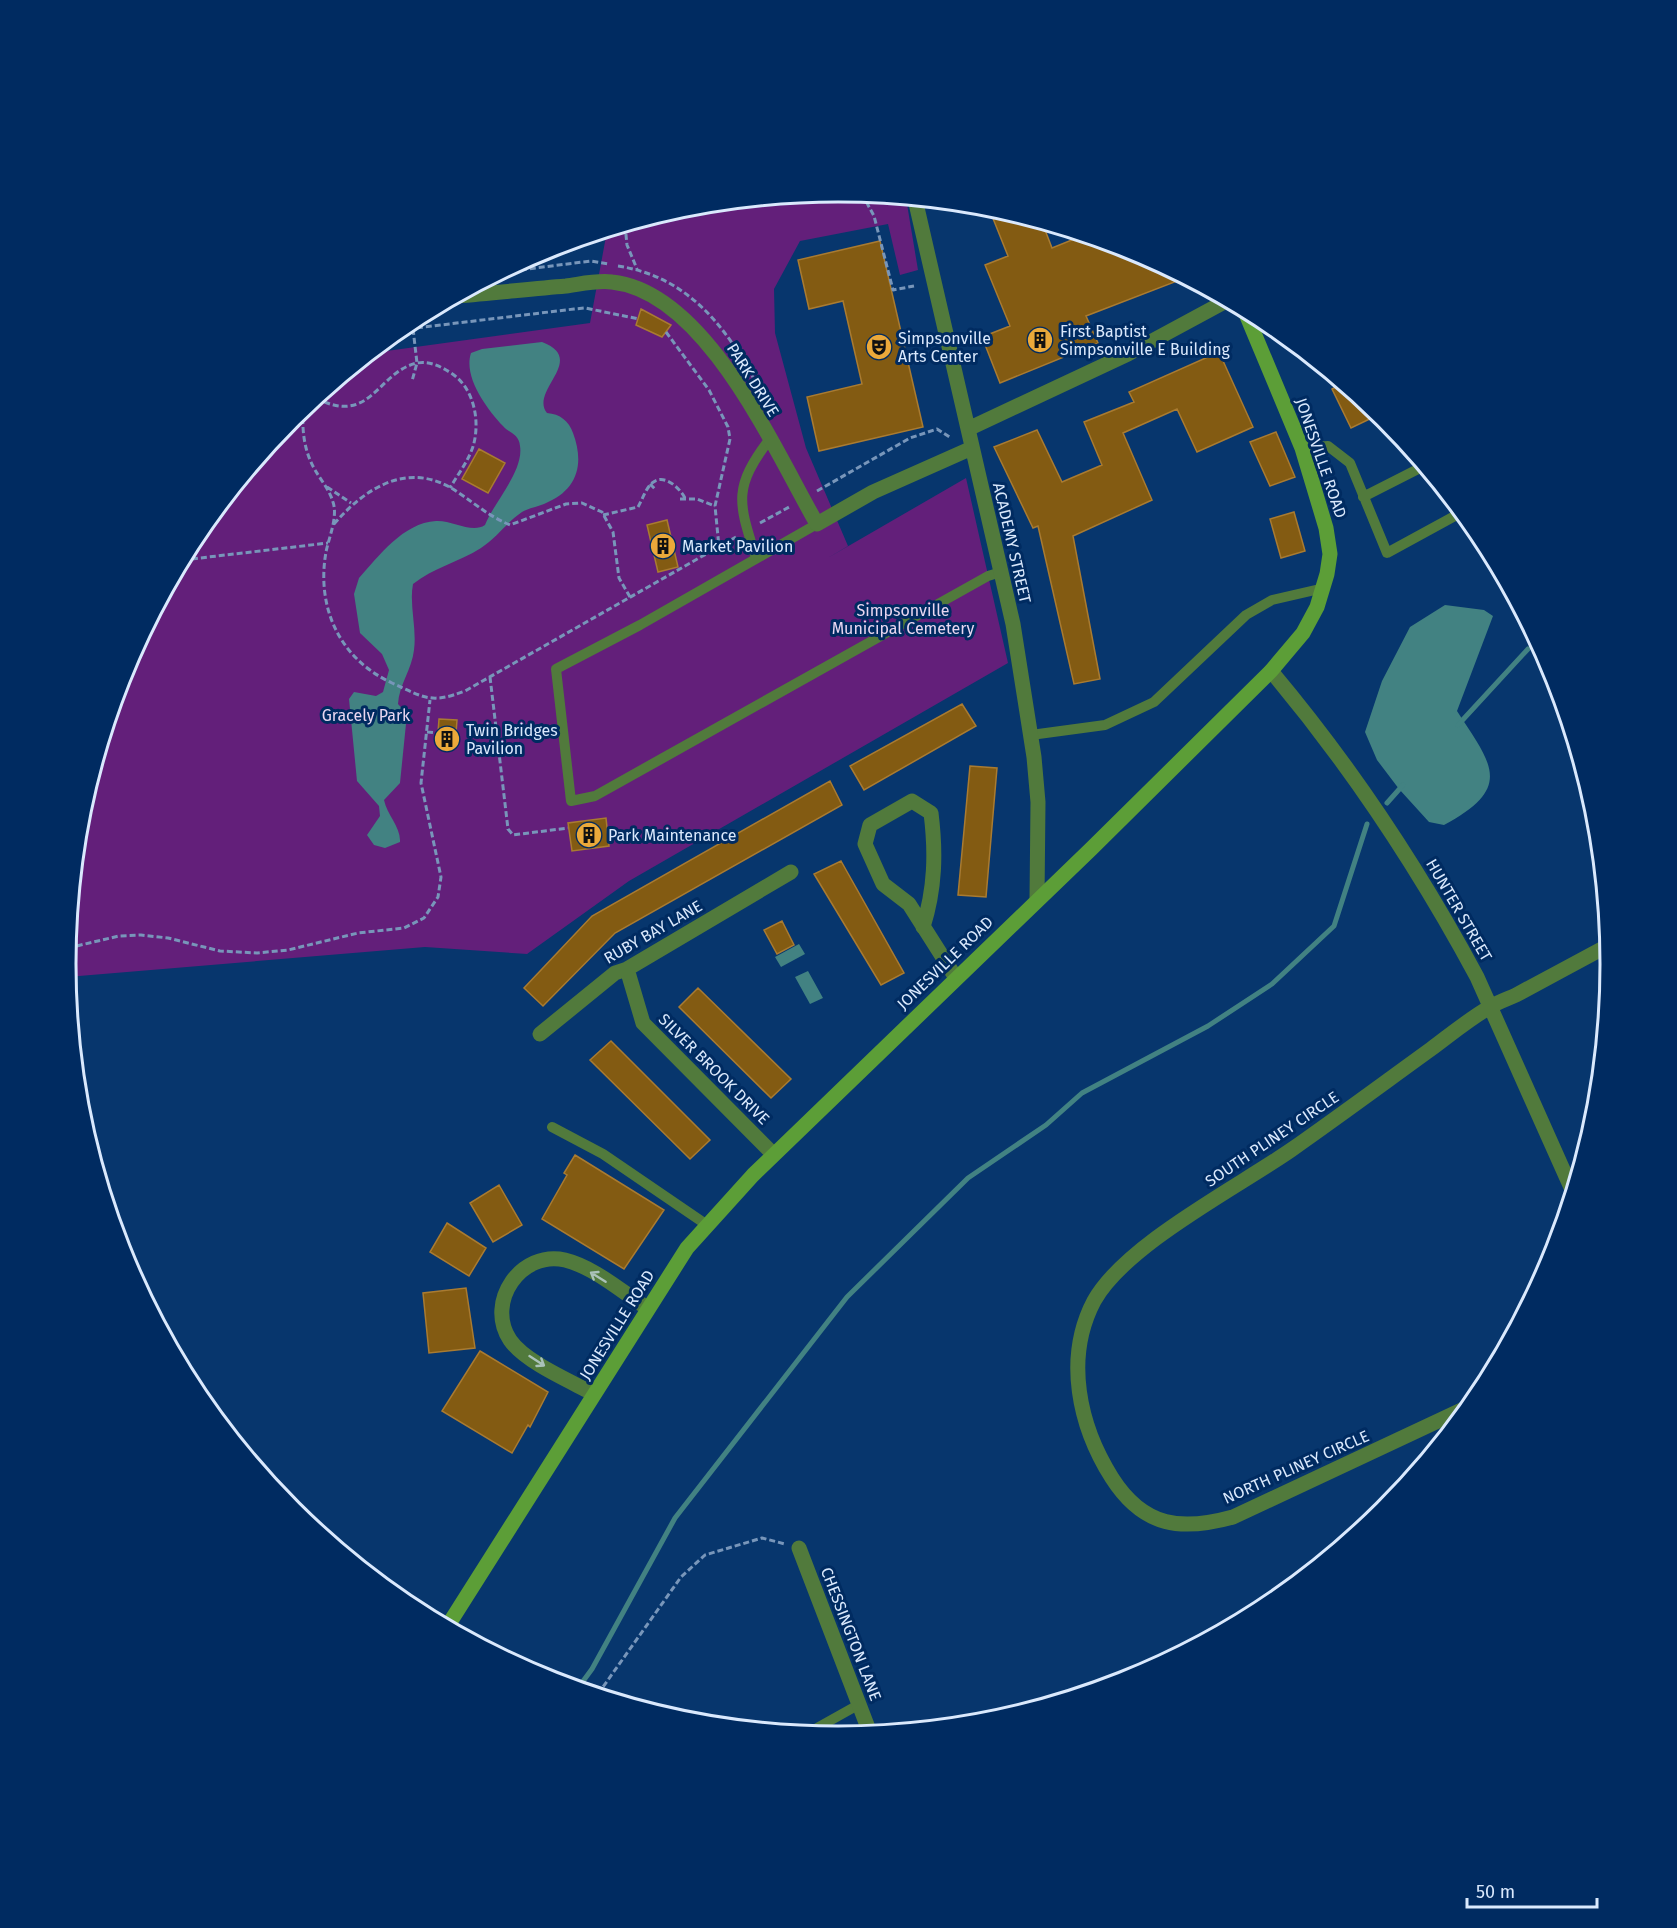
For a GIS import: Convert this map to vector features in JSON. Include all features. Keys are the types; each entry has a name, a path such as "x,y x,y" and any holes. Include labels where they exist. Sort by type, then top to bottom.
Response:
{"street":[{"name":"ACADEMY STREET","path":"917,207 1015,635 1031,735 1038,802 1037,899"},
{"name":"PARK DRIVE","path":"477,294 610,281 641,288 683,316 705,339 769,440 817,524"},
{"path":"968,429 1128,354 1220,304"},
{"name":"JONESVILLE ROAD","path":"451,1620 687,1248 773,1154 1271,671 1303,633 1324,588 1330,554 1326,528 1302,448 1250,322"},
{"path":"817,524 873,492 972,448"},
{"name":"HUNTER STREET","path":"1271,671 1404,851 1459,944 1490,1006 1568,1182"},
{"path":"923,927 932,897 935,849 931,813 912,801 870,825 866,844 883,884 909,904 923,927 956,978"},
{"name":"RUBY BAY LANE","path":"540,1034 615,974 791,872"},
{"name":"SOUTH PLINEY CIRCLE","path":"1095,1445 1083,1409 1077,1364 1087,1317 1103,1286 1125,1262 1151,1242 1291,1150 1490,1006 1600,950"},
{"name":"SILVER BROOK DRIVE","path":"627,969 643,1023 773,1154"},
{"path":"594,1394 538,1363 510,1339 502,1315 503,1299 508,1285 525,1267 536,1262 563,1259 578,1264 647,1308"},
{"name":"NORTH PLINEY CIRCLE","path":"1095,1445 1114,1482 1140,1509 1164,1522 1197,1526 1233,1517 1453,1414"},
{"name":"CHESSINGTON LANE","path":"799,1548 867,1725"}],"lane":[{"path":"756,558 741,510 741,492 749,465 769,440"},
{"path":"1302,448 1329,446 1350,463 1388,553 1454,516"},
{"path":"1363,497 1417,469"},
{"path":"817,524 640,626 556,669 571,801 595,795 988,576 1001,572"},
{"path":"1031,735 1105,725 1154,702 1246,615 1272,600 1324,588"},
{"path":"552,1127 603,1154 707,1225"},
{"path":"822,1725 858,1705"}],"path":[{"path":"867,203 874,216 893,290 914,286"},
{"path":"626,233 627,245 637,269"},
{"path":"420,327 585,308 639,319"},
{"path":"412,381 417,363 413,331"},
{"path":"666,332 709,390 728,427 730,439 715,506 719,547"},
{"path":"326,401 339,405 355,405 378,392 404,368 417,363 431,362 456,377 470,393 474,411 474,443 450,488"},
{"path":"302,423 306,449 334,503 332,526 322,573 325,601 333,624 345,648 365,669 430,700 444,699 490,677 909,438 938,429 951,438"},
{"path":"332,526 352,504 374,489 404,478 434,480 450,488 486,515 510,525 566,504 582,503 602,512 613,532 620,578 630,597"},
{"path":"603,515 638,507 650,484 663,481 680,488 682,498 715,506"},
{"path":"650,484 655,489"},
{"path":"325,486 352,504"},
{"path":"194,559 328,543"},
{"path":"490,677 508,829 513,835 568,828"},
{"path":"77,946 119,936 141,935 168,938 220,951 257,953 288,950 358,933 404,928 424,918 438,897 441,877 421,783 430,700"},
{"path":"427,732 438,733"},
{"path":"602,1688 681,1577 705,1555 762,1538 799,1548"}],"green space":[{"name":"Gracely Park","path":"838,202 907,206 918,270 900,275 888,224 800,241 774,289 775,333 806,448 848,546 826,559 966,478 1008,663 629,881 527,954 425,947 76,976 78,914 83,865 102,767 117,719 155,627 205,541 234,500 300,425 336,391 386,351 590,323 606,239 690,217 739,209"}],"shaded area":[{"path":"542,342 555,349 560,357 559,366 545,395 544,404 547,413 560,417 571,429 578,456 575,476 571,484 555,499 527,509 481,548 413,584 414,650 398,704 407,714 400,783 384,800 398,831 400,842 385,848 374,845 367,835 380,816 379,806 357,781 349,699 354,692 376,696 383,692 389,670 382,654 360,633 354,594 359,578 402,534 424,523 442,521 474,528 485,525 513,476 520,456 520,446 518,439 497,419 478,392 470,372 471,353 482,349"},
{"path":"1445,605 1484,610 1493,616 1457,711 1487,761 1490,774 1488,786 1480,799 1444,825 1429,822 1399,789 1377,760 1365,732 1382,681 1410,627"},
{"path":"799,944 805,954 781,967 775,957"},
{"path":"808,971 823,998 810,1004 795,977"}],"building":[{"path":"993,218 1045,231 1052,248 1074,239 1130,260 1177,281 1086,316 1098,343 1000,383 982,337 1010,326 985,265 1008,256"},
{"name":"Simpsonville Arts Center","path":"880,241 923,427 819,451 807,397 862,384 843,301 809,309 798,260"},
{"path":"641,309 671,325 662,337 636,325"},
{"path":"1219,352 1253,427 1197,452 1177,409 1123,433 1152,500 1073,536 1100,679 1074,684 1038,526 1033,528 994,447 1037,430 1062,482 1102,465 1084,422 1134,402 1129,392"},
{"path":"1336,387 1370,419 1351,428 1332,389"},
{"path":"1276,432 1295,477 1270,486 1250,442"},
{"path":"479,449 505,463 488,493 462,479"},
{"path":"1294,512 1305,551 1281,558 1270,519"},
{"name":"Market Pavilion","path":"667,520 678,567 658,572 647,525"},
{"path":"962,704 976,726 864,790 850,766"},
{"name":"Twin Bridges Pavilion","path":"439,719 457,720 455,747 437,746"},
{"path":"970,766 997,768 986,897 958,895"},
{"path":"830,781 842,805 615,933 543,1006 524,988 592,916"},
{"name":"Park Maintenance","path":"606,818 609,846 572,851 568,823"},
{"path":"841,861 904,973 881,985 814,874"},
{"path":"782,921 794,945 777,954 764,930"},
{"path":"698,988 791,1079 771,1098 679,1007"},
{"path":"611,1041 710,1140 690,1159 590,1060"},
{"path":"575,1155 664,1210 624,1269 542,1219 567,1175 564,1173"},
{"path":"499,1185 522,1225 493,1242 470,1203"},
{"path":"447,1223 486,1248 469,1276 430,1252"},
{"path":"466,1288 475,1348 429,1353 423,1293"},
{"path":"480,1351 548,1392 530,1427 528,1425 512,1453 442,1411"}],"waterway":[{"path":"1458,725 1528,649"},
{"path":"1387,803 1403,785"},
{"path":"583,1682 592,1669 675,1518 847,1297 968,1178 1046,1125 1082,1093 1208,1026 1272,984 1334,926 1367,824"}],"place":[{"name":"First Baptist Simpsonville E Building","path":"1040,340"},
{"name":"Simpsonville Arts Center","path":"879,347"},
{"name":"Market Pavilion","path":"663,546"},
{"name":"Twin Bridges Pavilion","path":"447,739"},
{"name":"Park Maintenance","path":"589,835"}],"park label":[{"name":"Simpsonville Municipal Cemetery","path":"903,619"}]}
